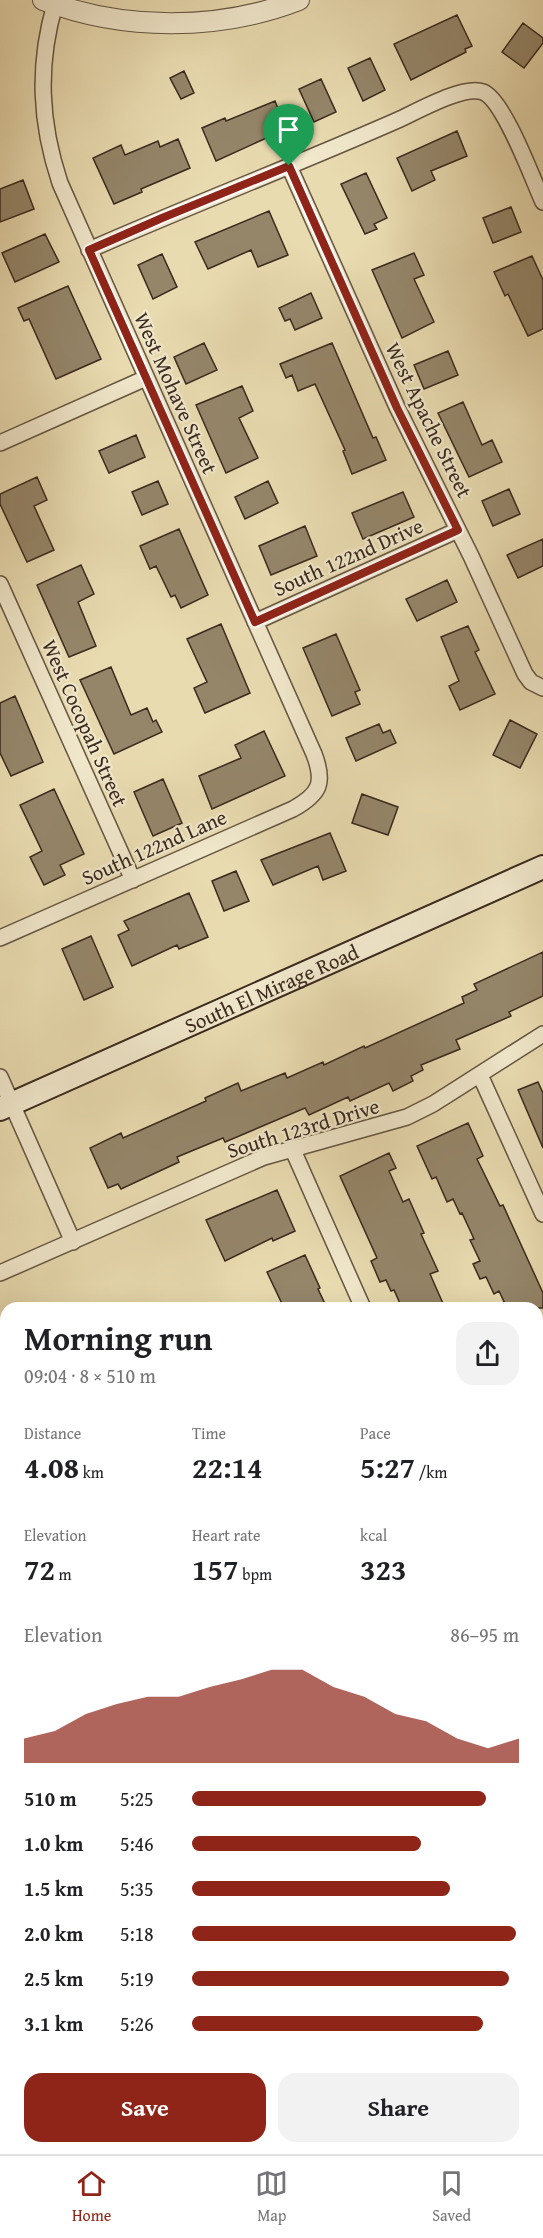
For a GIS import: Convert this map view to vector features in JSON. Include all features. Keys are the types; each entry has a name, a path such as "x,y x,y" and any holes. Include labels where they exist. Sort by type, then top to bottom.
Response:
{"main road":[{"name":"South El Mirage Road","path":"6,1107 543,867"}],"street":[{"path":"49,2 126,20 174,23 241,16 299,0"},
{"name":"West Mohave Street","path":"49,2 43,61 42,101 44,123 60,183 318,765 319,788"},
{"path":"89,250 452,96 472,91 483,92 491,97 503,113 543,202"},
{"name":"West Apache Street","path":"289,166 397,408 458,530 525,674 531,682 541,687"},
{"path":"0,443 146,378"},
{"name":"South 122nd Drive","path":"255,622 458,530"},
{"name":"West Cocopah Street","path":"0,584 133,880"},
{"name":"South 122nd Lane","path":"0,938 293,809 312,796 319,788"},
{"name":"South 123rd Drive","path":"0,1273 233,1169 291,1148 407,1117 433,1104 543,1035"},
{"path":"480,1075 543,1214"},
{"path":"0,1077 6,1107 73,1242"},
{"path":"291,1148 360,1302"}],"building":[{"path":"457,15 472,46 465,49 466,52 411,80 394,44"},
{"path":"523,23 543,38 543,43 524,68 502,52"},
{"path":"370,58 385,90 363,101 348,68"},
{"path":"184,71 194,93 181,99 170,78"},
{"path":"321,79 336,112 314,122 299,89"},
{"path":"275,101 286,129 216,161 202,128"},
{"path":"457,131 467,156 431,171 435,180 412,191 397,158"},
{"path":"178,139 190,168 141,189 142,192 114,204 93,158 121,145 125,155 158,141 160,147"},
{"path":"366,173 387,218 374,224 377,229 365,234 341,184"},
{"path":"23,180 34,209 0,222 0,189"},
{"path":"511,207 521,232 493,243 483,218"},
{"path":"269,211 288,255 258,267 251,250 208,269 195,242"},
{"path":"45,234 59,262 15,282 2,253"},
{"path":"414,253 424,275 414,279 434,322 402,338 372,270"},
{"path":"162,254 177,287 153,299 138,265"},
{"path":"532,256 543,280 543,329 528,336 508,294 505,296 494,272"},
{"path":"68,286 101,359 56,379 29,319 24,321 18,308"},
{"path":"311,293 322,318 295,330 290,319 285,321 279,308"},
{"path":"204,343 217,370 186,384 174,357"},
{"path":"332,343 373,438 376,437 386,460 352,474 343,451 345,450 315,384 298,391 292,375 286,378 280,364"},
{"path":"448,351 458,375 424,389 414,365"},
{"path":"242,386 253,411 239,418 258,458 226,473 196,405"},
{"path":"463,402 482,445 492,440 502,462 469,477 438,413"},
{"path":"136,435 145,457 109,473 99,451"},
{"path":"37,477 47,500 34,506 54,550 27,562 0,504 0,494"},
{"path":"158,481 168,504 142,515 132,492"},
{"path":"268,481 278,503 245,519 235,497"},
{"path":"509,489 520,514 493,526 482,501"},
{"path":"403,492 414,517 363,539 352,513"},
{"path":"305,526 317,556 271,575 259,546"},
{"path":"179,529 208,595 181,608 175,595 171,597 156,566 150,569 140,546"},
{"path":"543,539 543,566 518,578 507,555"},
{"path":"81,565 94,594 78,602 96,646 69,657 37,585"},
{"path":"447,580 457,602 417,621 406,599"},
{"path":"221,624 250,693 205,713 194,688 207,682 187,639"},
{"path":"468,626 479,650 475,652 495,694 460,710 449,686 459,681 441,637"},
{"path":"336,634 360,690 355,692 360,704 332,716 303,648"},
{"path":"111,667 131,715 147,708 153,722 156,720 162,732 114,754 80,680"},
{"path":"15,696 43,762 11,776 0,753 0,703"},
{"path":"510,720 537,734 520,768 493,755"},
{"path":"379,724 383,733 390,730 396,743 356,761 346,738"},
{"path":"264,731 285,776 212,809 199,776 241,758 235,745"},
{"path":"163,779 182,823 153,836 134,792"},
{"path":"54,789 84,854 60,865 65,875 44,885 30,857 42,851 20,805"},
{"path":"362,794 398,807 388,835 352,823"},
{"path":"330,833 346,871 323,880 318,866 273,885 261,860"},
{"path":"236,871 249,901 224,911 212,881"},
{"path":"189,893 208,937 179,949 177,945 132,966 118,935 129,930 124,921"},
{"path":"91,936 113,987 84,1000 62,949"},
{"path":"543,952 543,996 509,1012 511,1016 456,1040 460,1049 421,1065 423,1070 411,1076 413,1081 393,1091 389,1083 350,1101 348,1097 309,1115 305,1108 225,1142 223,1138 177,1157 179,1162 121,1189 118,1184 108,1188 90,1148 121,1133 123,1138 206,1101 205,1098 238,1083 241,1091 285,1073 287,1078 323,1062 324,1065 364,1046 365,1048 464,1003 462,997 477,990 474,984"},
{"path":"538,1082 543,1093 543,1148 518,1090"},
{"path":"468,1123 483,1156 477,1159 500,1206 503,1205 543,1293 543,1302 504,1302 499,1291 494,1294 486,1277 480,1279 473,1264 480,1261 470,1240 474,1239 462,1213 460,1214 453,1199 447,1202 436,1177 432,1179 417,1146"},
{"path":"389,1153 396,1168 389,1171 403,1202 409,1199 424,1233 421,1234 438,1271 430,1274 442,1302 399,1302 386,1280 380,1282 371,1261 377,1258 340,1176"},
{"path":"277,1190 295,1231 273,1241 272,1238 225,1261 206,1220"},
{"path":"305,1255 324,1302 281,1302 267,1272"}],"route":[{"path":"289,166 397,408 458,530 255,622 89,250 201,201 289,166"}]}
